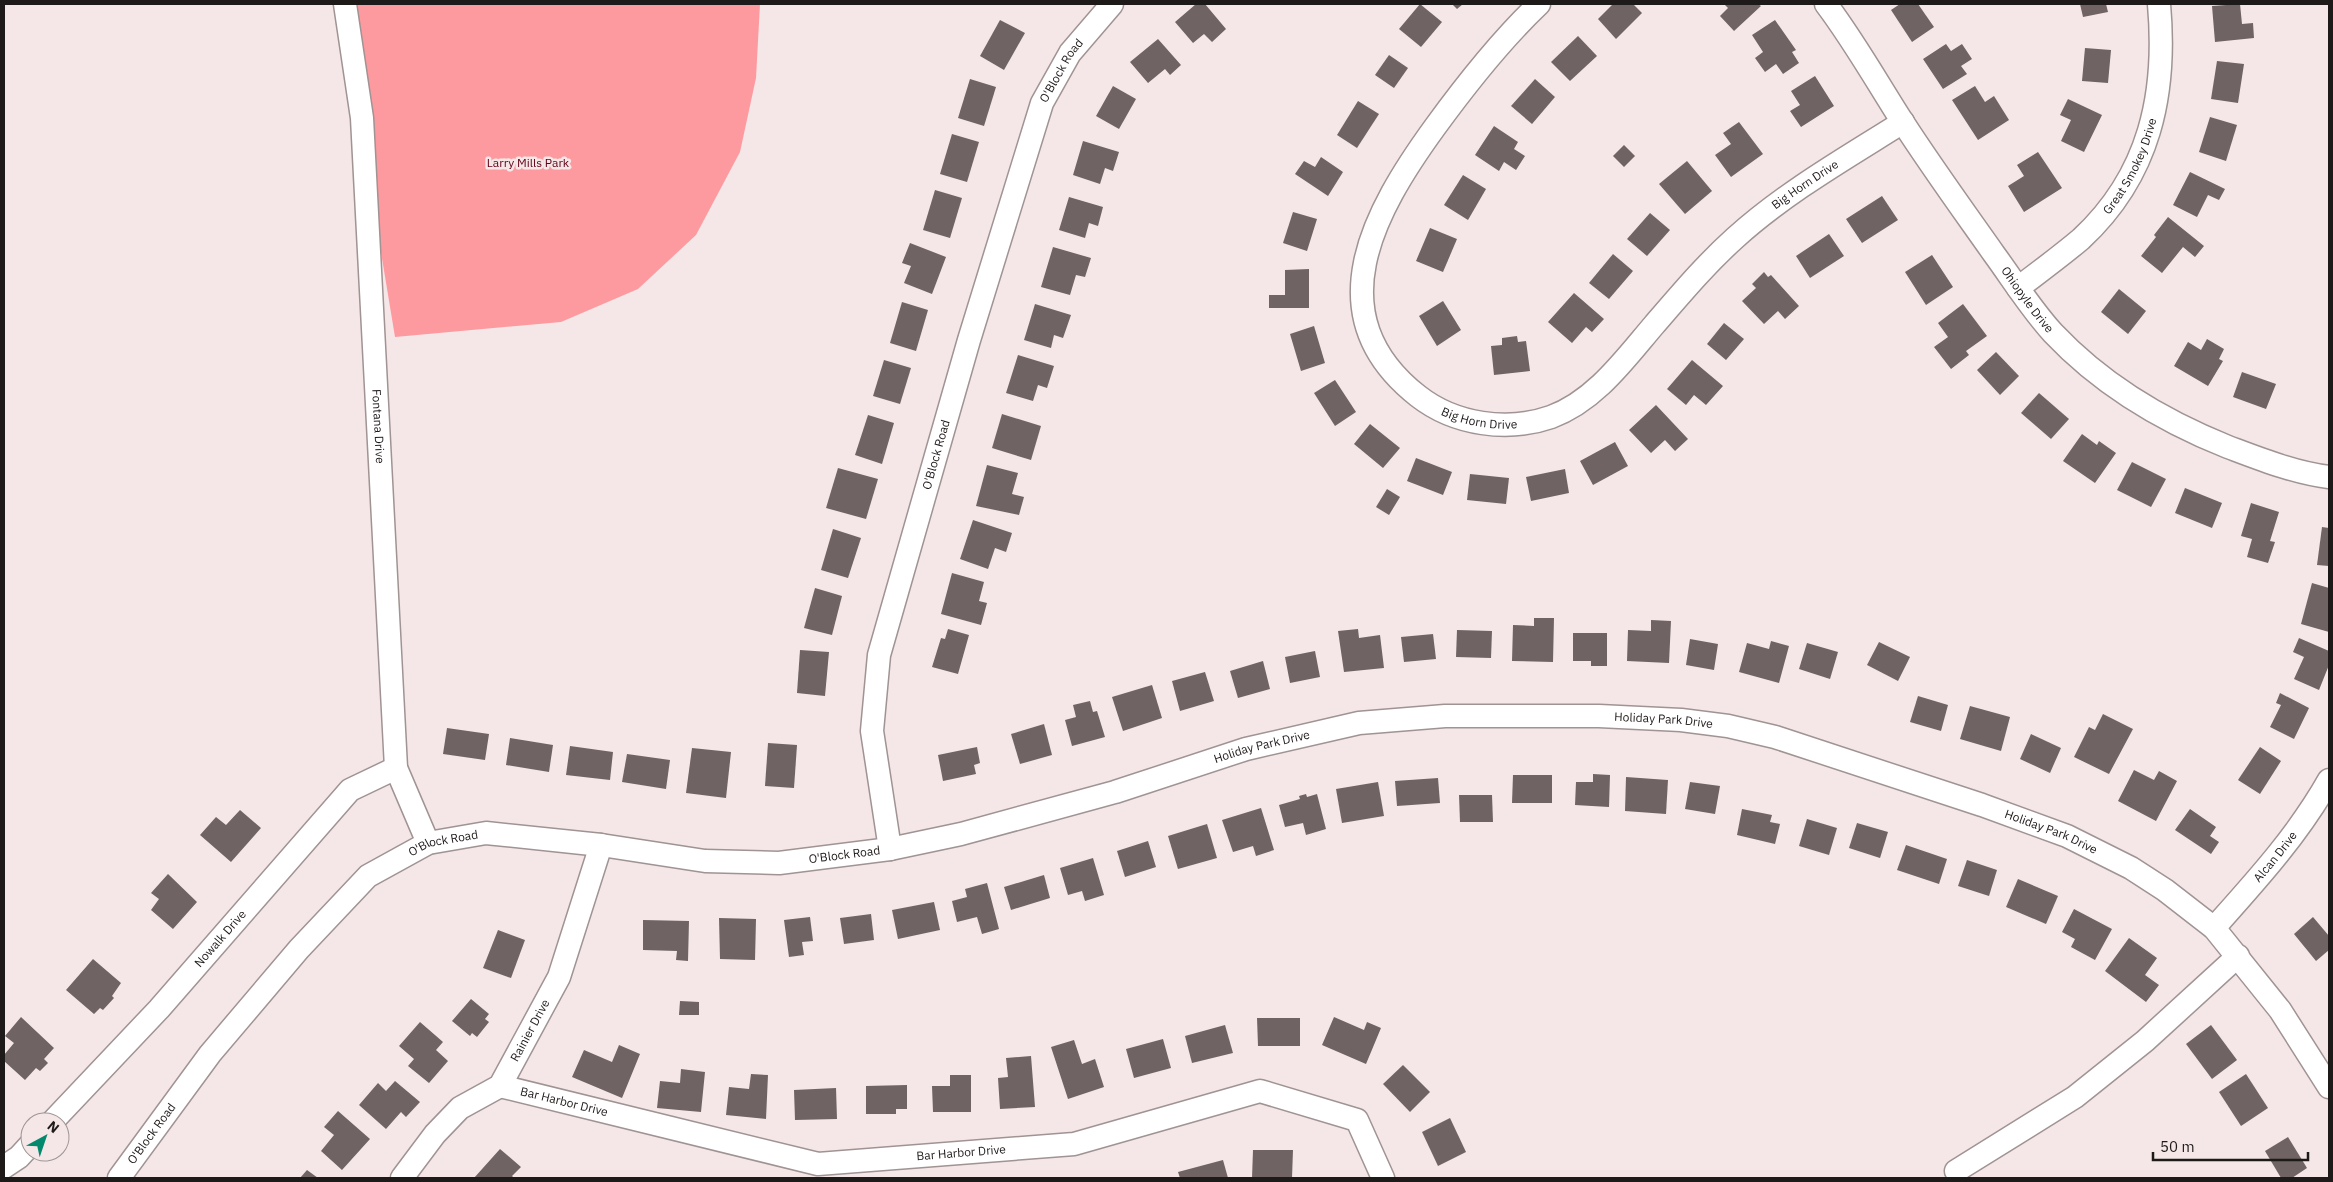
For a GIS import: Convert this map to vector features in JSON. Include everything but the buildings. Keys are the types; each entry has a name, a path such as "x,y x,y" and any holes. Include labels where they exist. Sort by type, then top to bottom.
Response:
{"street":[{"name":"Fontana Drive","path":"345,4 362,118 396,768 428,843"},
{"name":"O'Block Road","path":"119,1178 210,1054 299,949 368,876 428,843 486,833 601,845 705,861 770,863 890,849 872,732 879,655 969,340 1042,103 1070,54 1112,4"},
{"name":"Big Horn Drive","path":"1539,4 1513,29 1470,80 1395,185 1379,216 1369,244 1362,275 1363,304 1368,334 1383,360 1402,383 1424,401 1452,414 1479,423 1506,425 1530,422 1553,416 1576,404 1599,386 1621,364 1700,271 1736,237 1810,181 1903,122"},
{"name":"Ohiopyle Drive","path":"1826,4 1842,24 1903,122 2018,288 2059,339 2088,366 2144,406 2205,437 2256,458 2329,477"},
{"name":"Great Smokey Drive","path":"2018,288 2080,239 2102,216 2126,184 2141,156 2153,122 2159,83 2163,44 2159,4"},
{"name":"Holiday Park Drive","path":"890,849 960,834 1116,792 1246,749 1360,723 1445,716 1599,716 1681,720 1728,726 1775,737 1982,805 2067,836 2131,868 2165,890 2214,928 2280,1010 2329,1087"},
{"name":"Nowalk Drive","path":"61,1112 159,1009 350,790 396,768"},
{"name":"Alcan Drive","path":"2214,928 2310,814 2329,780"},
{"name":"Rainier Drive","path":"500,1086 559,977 601,845"},
{"path":"1956,1171 2075,1097 2145,1041 2238,956"},
{"path":"402,1178 435,1134 460,1108 500,1086"},
{"name":"Bar Harbor Drive","path":"500,1086 818,1164 1074,1144 1260,1091 1357,1120 1383,1178"},
{"path":"4,1167 20,1155"}],"green space":[{"name":"Larry Mills Park","path":"340,4 760,4 756,78 740,152 696,235 638,289 561,322 395,337"}]}
